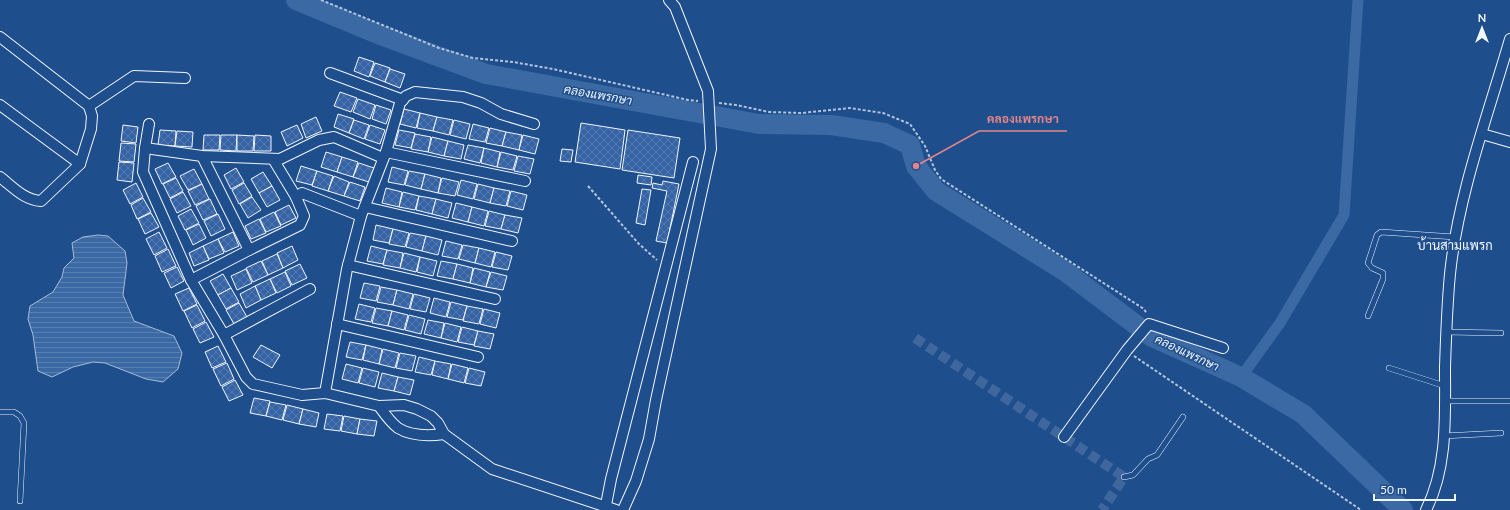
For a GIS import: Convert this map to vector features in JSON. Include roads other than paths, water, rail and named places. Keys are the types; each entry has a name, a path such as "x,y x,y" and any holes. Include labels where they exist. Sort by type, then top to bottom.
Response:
{"street":[{"path":"622,510 636,481 649,439 656,400 711,150 708,91 675,7 669,0"},
{"path":"0,37 89,106 92,116 91,129 80,164 41,201 33,201 26,198 0,178"},
{"path":"1426,510 1432,498 1443,457 1446,332 1450,273 1455,237 1468,181 1510,39"},
{"path":"330,73 403,100"},
{"path":"89,106 134,76 185,78"},
{"path":"325,393 348,265 363,211 385,155 400,102 406,96 415,92 463,97 481,103 501,114 534,124"},
{"path":"0,105 80,164"},
{"path":"149,124 145,148 144,172 191,280 224,335 246,377 253,384 302,395 325,393 379,406 404,405 418,409 431,416 438,423 444,434 492,469 545,487 606,505 616,510"},
{"path":"1482,134 1510,142"},
{"path":"145,148 202,156 280,159 320,140 334,137 385,155 525,181"},
{"path":"202,156 249,250"},
{"path":"191,280 300,225 304,216 296,197 273,159"},
{"path":"606,505 693,162"},
{"path":"296,197 302,193 363,211 512,241"},
{"path":"348,265 496,299"},
{"path":"224,335 310,289"},
{"path":"1064,437 1131,353 1148,323 1223,348"},
{"path":"337,324 478,357"},
{"path":"379,406 388,419 398,428 420,435 444,434"}],"lane":[{"path":"1368,316 1383,279 1383,273 1372,268 1368,263 1377,235 1381,232 1455,237"},
{"path":"1446,332 1501,333"},
{"path":"1388,368 1445,386"},
{"path":"1445,401 1510,401"},
{"path":"0,412 14,412 20,416 24,423 20,501"},
{"path":"1124,477 1133,475 1148,459 1157,455 1183,417"},
{"path":"1443,436 1501,433"}],"water":[{"path":"98,235 108,236 125,251 127,263 123,295 134,321 174,336 182,353 178,369 163,382 146,379 105,363 93,362 73,367 52,377 38,371 33,335 28,319 30,306 53,292 62,277 64,268 74,258 72,243 83,237"}],"waterway":[{"name":"คลองแพรกษา","path":"296,0 378,34 486,74 759,124 831,125 884,133 910,145 916,166 936,191 1066,272 1152,337 1241,377 1303,414 1403,510"},
{"path":"1241,377 1280,323 1344,215 1358,0"}],"tunnel":[{"path":"915,338 1124,477 1102,510"}],"place":[{"name":"คลองแพรกษา","path":"916,166"}],"district":[{"name":"บ้านสามแพรก","path":"1455,245"}]}
